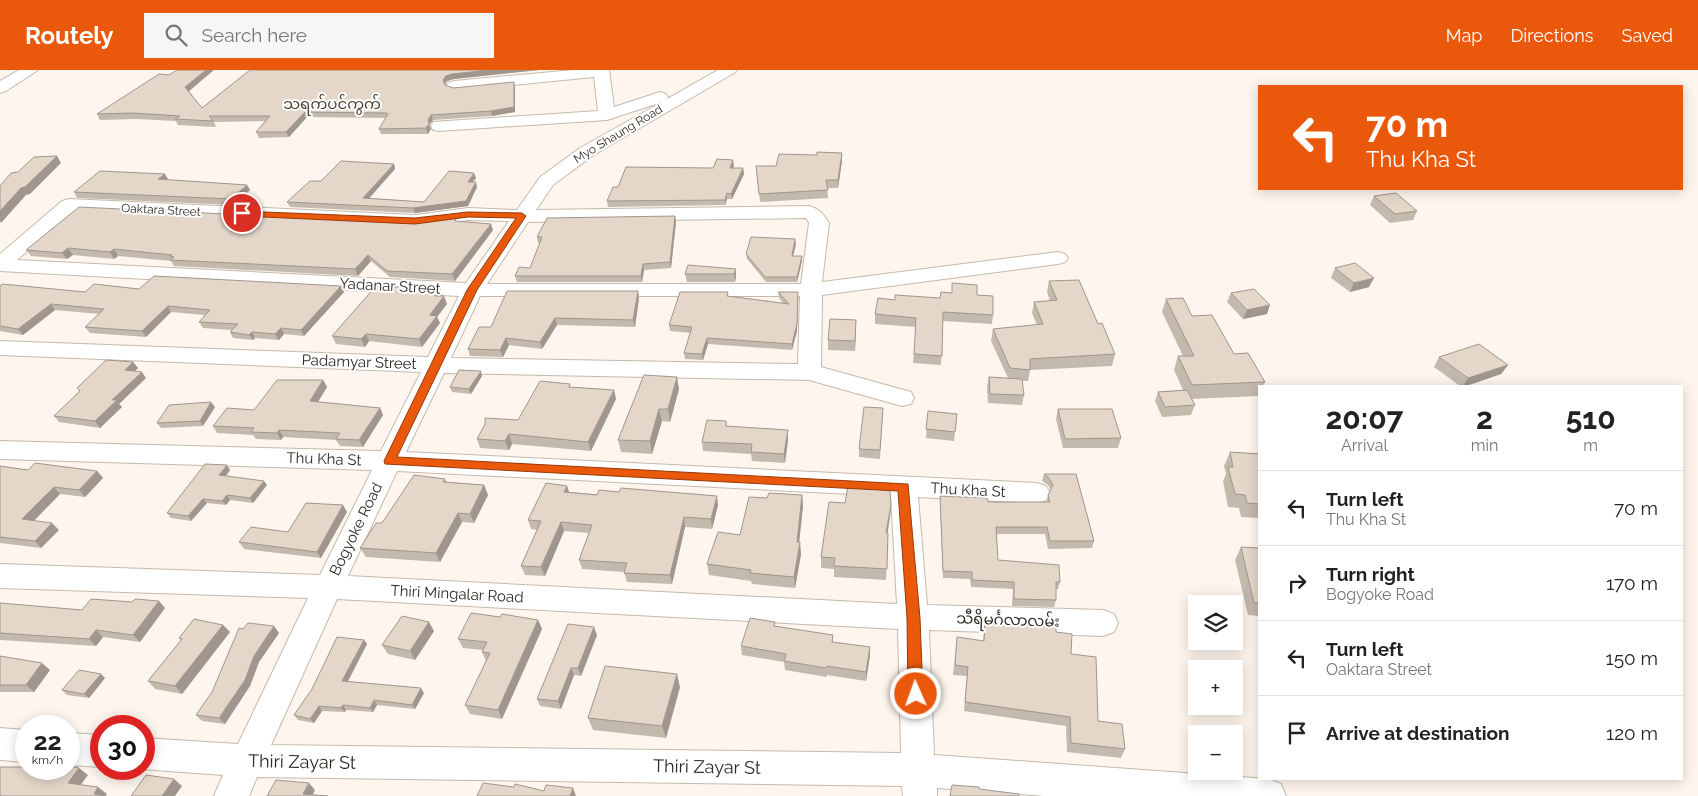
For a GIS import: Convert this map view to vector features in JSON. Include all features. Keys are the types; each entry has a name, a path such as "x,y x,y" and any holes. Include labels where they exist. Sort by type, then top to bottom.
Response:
{"street":[{"path":"0,88 30,70"},
{"name":"Myo Shaung Road","path":"522,216 546,181 586,152 729,70"},
{"path":"454,86 523,75 602,71 607,115"},
{"path":"523,75 523,107"},
{"path":"439,126 523,107 607,115 648,100 706,84"},
{"name":"Oaktara Street","path":"0,265 68,205 415,221 468,214 522,216 809,212 813,214 819,223 811,290 809,372"},
{"name":"Bogyoke Road","path":"231,796 328,587 472,290 522,216"},
{"name":"Yadanar Street","path":"0,265 472,290 811,290 1058,258"},
{"name":"Padamyar Street","path":"0,348 436,365 809,372 902,398"},
{"name":"Thu Kha St","path":"0,450 389,461 1037,493"},
{"path":"904,487 913,618 919,783"},
{"name":"Thiri Mingalar Road","path":"0,576 328,587 913,618"},
{"name":"သီရိမင်္ဂလာလမ်း","path":"913,618 1102,623"},
{"path":"0,744 15,745"},
{"name":"Thiri Zayar St","path":"155,755 246,761 1269,796"}],"building":[{"path":"177,70 206,70 185,87 202,108 250,70 490,70 452,74 446,76 443,80 445,85 453,88 514,82 514,107 491,111 431,115 426,128 379,129 388,114 386,113 305,112 286,132 256,132 270,116 209,116 213,121 175,119 180,116 133,113 97,114 159,74 169,75"},
{"path":"817,152 842,153 838,180 826,180 828,190 759,194 756,166 776,166 779,154 817,155"},
{"path":"57,156 25,187 21,188 0,211 0,186 11,173 18,172 34,157"},
{"path":"717,159 733,160 730,168 743,168 731,194 727,193 725,200 607,201 613,187 618,187 626,167 713,168"},
{"path":"341,161 394,164 363,198 424,202 449,171 474,173 468,182 476,182 466,201 413,208 287,202 310,181 321,181"},
{"path":"100,171 165,174 158,179 247,185 231,199 74,192"},
{"path":"1396,193 1417,211 1395,214 1374,196"},
{"path":"79,207 413,223 457,217 455,221 491,224 452,274 387,271 368,255 355,269 170,260 174,257 170,256 172,255 114,249 110,252 68,248 62,253 26,250"},
{"path":"675,216 670,262 643,264 641,276 515,276 519,267 530,268 542,237 537,237 547,218"},
{"path":"751,237 795,239 792,256 802,256 797,277 765,277 746,254"},
{"path":"1355,263 1374,278 1354,283 1335,268"},
{"path":"688,265 736,269 734,274 685,274"},
{"path":"154,276 341,286 301,330 281,328 275,334 252,332 249,335 230,332 238,324 199,322 210,310 168,306 142,331 85,327 104,309 51,304 18,329 0,326 0,286 2,284 85,292 94,284 139,289"},
{"path":"1079,280 1098,324 1102,323 1115,354 1030,359 1030,370 1010,368 993,329 1043,324 1034,302 1057,300 1049,281"},
{"path":"952,283 977,285 977,295 993,296 993,315 943,312 942,356 914,354 916,318 875,314 878,298 895,300 895,295 940,298 941,292 952,293"},
{"path":"376,286 440,289 435,296 444,296 430,315 437,316 419,339 366,334 361,339 332,336"},
{"path":"1254,289 1270,305 1247,310 1231,293"},
{"path":"507,291 638,291 633,320 555,318 540,342 506,338 500,350 468,349 479,327 491,327"},
{"path":"680,292 728,292 727,296 789,304 778,292 798,292 797,324 792,344 707,338 702,354 684,353 692,327 669,325"},
{"path":"1183,298 1192,316 1212,315 1234,354 1248,353 1265,382 1192,385 1178,356 1194,356 1166,299"},
{"path":"830,319 856,320 855,341 828,340"},
{"path":"1479,344 1508,365 1468,378 1439,357"},
{"path":"106,360 133,362 125,370 142,372 112,400 117,400 95,421 54,416 80,391 77,388"},
{"path":"459,370 481,371 469,389 450,387"},
{"path":"644,375 677,377 668,409 659,409 650,441 618,440"},
{"path":"989,377 1022,379 1024,395 990,394"},
{"path":"277,380 323,380 310,401 380,408 359,440 336,439 340,433 279,430 277,433 251,432 254,428 213,426 227,408 254,410"},
{"path":"540,381 570,384 569,387 614,390 588,442 509,434 505,441 477,439 485,424 485,418 518,420"},
{"path":"1187,390 1195,405 1165,407 1158,392"},
{"path":"211,402 200,421 157,423 169,405"},
{"path":"864,407 883,408 880,450 859,449"},
{"path":"1058,409 1112,409 1121,438 1065,439"},
{"path":"928,411 957,414 955,432 926,429"},
{"path":"707,420 726,421 726,426 788,430 784,454 751,452 752,444 702,442"},
{"path":"1230,452 1258,454 1258,504 1247,503 1245,495 1235,494 1228,467 1233,467"},
{"path":"35,463 97,471 79,490 54,487 22,519 52,523 35,541 0,537 0,466 28,470"},
{"path":"205,464 227,465 219,475 264,481 250,498 227,495 222,501 203,499 188,516 167,513"},
{"path":"1044,474 1076,474 1094,541 1050,541 1047,527 996,527 998,560 1059,565 1060,582 1056,582 1056,600 1014,599 1014,582 972,580 972,572 943,571 940,496 987,498 988,502 1050,502 1048,495 1053,485"},
{"path":"414,475 445,479 443,482 484,485 470,514 458,513 436,553 360,548 376,523 382,523"},
{"path":"546,483 567,486 564,492 597,495 599,490 619,492 621,488 717,496 711,519 684,517 670,575 624,573 627,563 579,560 592,525 561,522 541,567 521,566 541,521 528,520"},
{"path":"848,486 890,490 891,505 886,533 888,533 887,569 834,566 835,558 821,557 829,502 845,503"},
{"path":"769,493 802,495 797,542 800,542 794,577 750,573 751,570 707,564 718,532 740,535 749,497 767,498"},
{"path":"306,503 343,505 317,552 239,542 251,527 288,532"},
{"path":"1241,547 1258,548 1258,603 1254,603"},
{"path":"91,599 132,602 135,599 159,601 133,635 96,630 89,639 0,633 0,603 82,610"},
{"path":"471,613 500,617 502,614 538,620 498,710 465,705 490,653 482,652 487,642 458,639"},
{"path":"402,616 429,622 410,651 382,645"},
{"path":"750,618 775,622 774,626 833,635 832,642 870,647 866,672 784,661 786,654 741,646"},
{"path":"194,619 223,625 175,686 148,681 182,639 179,638"},
{"path":"248,623 274,626 254,656 245,680 219,718 196,715 212,692 239,628 243,629"},
{"path":"568,624 594,627 578,668 571,668 558,701 537,699"},
{"path":"985,624 1056,626 1056,632 1072,634 1071,654 1096,657 1098,721 1122,724 1125,749 1071,743 1070,717 965,702 968,667 955,665 957,637 984,641"},
{"path":"337,637 364,640 342,681 421,688 412,705 374,700 370,708 343,705 341,708 319,706 310,719 294,715 312,689"},
{"path":"0,656 42,663 26,685 0,685"},
{"path":"605,666 677,674 662,726 588,718"},
{"path":"79,670 101,674 84,694 62,690"},
{"path":"0,767 15,767 15,780 70,780 68,783 98,787 94,794 105,796 0,796"},
{"path":"155,776 174,779 162,796 131,796 142,780 155,780"},
{"path":"276,780 309,783 303,794 328,796 267,796"},
{"path":"483,783 514,787 515,784 544,791 546,785 573,788 570,796 477,796"},
{"path":"952,785 979,787 979,789 1019,794 1019,796 950,796"}],"district":[{"name":"သရက်ပင်ကွက်","path":"332,104"}],"route":[{"path":"242,213 415,221 468,214 522,216 472,290 389,461 904,487 916,694"}]}
